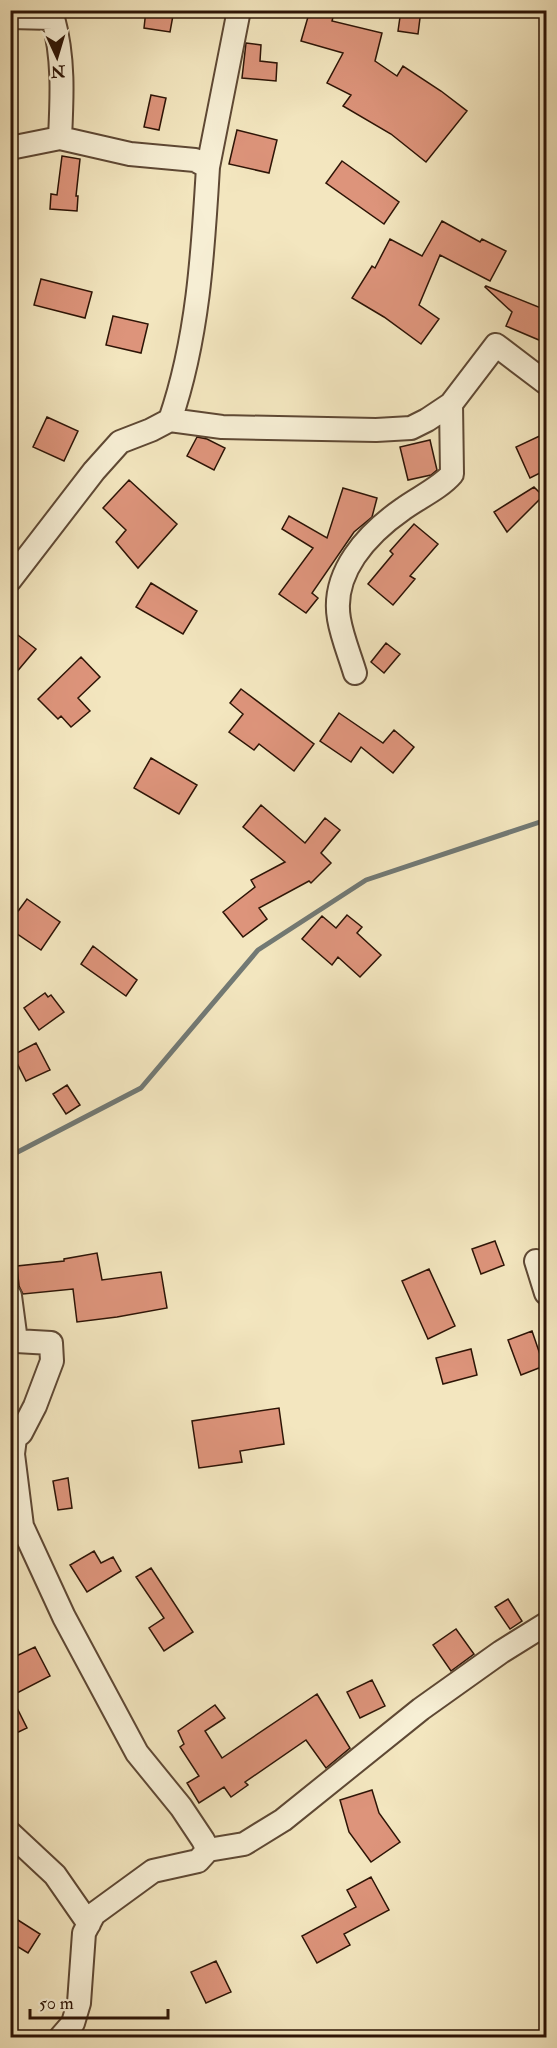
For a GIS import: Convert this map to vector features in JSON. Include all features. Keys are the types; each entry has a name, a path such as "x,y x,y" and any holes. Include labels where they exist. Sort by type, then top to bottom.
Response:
{"street":[{"path":"170,420 183,383 196,310 208,167 239,10"},
{"path":"10,17 53,18 59,41 63,89 60,138"},
{"path":"10,148 60,138 130,154 195,160 208,167"},
{"path":"10,580 94,471 120,442 170,420 222,427 376,430 411,428 451,404 496,345 546,382"},
{"path":"355,673 339,620 340,587 358,549 400,511 452,474 451,404"},
{"path":"536,1261 546,1293"},
{"path":"10,1296 16,1341 51,1343 52,1361 35,1406 21,1433 13,1438 22,1526 64,1617 137,1753 181,1807 208,1850"},
{"path":"60,2037 73,2023 79,2003 84,1933 94,1914 153,1871 198,1861 208,1850 244,1844 283,1820 421,1709 501,1652 546,1624"},
{"path":"10,1833 55,1875 89,1924"}],"building":[{"path":"146,10 174,10 170,32 144,28"},
{"path":"310,10 335,10 332,21 382,33 375,61 397,76 403,66 467,111 426,162 391,134 343,106 351,95 327,83 343,53 301,41"},
{"path":"401,10 421,10 418,34 398,31"},
{"path":"246,43 261,45 260,61 277,63 276,81 242,78"},
{"path":"151,95 166,98 159,130 144,127"},
{"path":"237,130 277,140 269,173 229,164"},
{"path":"62,156 80,159 76,196 78,196 77,211 50,209 51,194 57,195"},
{"path":"342,161 399,202 384,224 326,183"},
{"path":"442,221 480,242 482,239 506,251 490,281 440,255 419,305 439,319 421,344 384,317 352,298 372,266 375,268 390,239 422,256"},
{"path":"41,279 92,292 85,318 34,305"},
{"path":"486,286 546,310 546,343 506,326 512,312"},
{"path":"113,316 148,324 141,353 106,345"},
{"path":"47,417 78,431 64,461 33,447"},
{"path":"546,433 546,470 530,478 516,447"},
{"path":"197,437 225,448 214,470 187,456"},
{"path":"430,440 437,470 431,475 408,480 400,447"},
{"path":"129,480 177,524 138,568 116,542 126,530 103,508"},
{"path":"534,487 543,496 507,532 494,512"},
{"path":"343,488 377,498 372,517 354,532 312,593 318,598 306,613 279,594 313,548 282,529 289,516 327,538"},
{"path":"414,524 438,544 410,576 415,579 393,605 368,584 393,554 390,551"},
{"path":"151,583 197,611 183,634 136,607"},
{"path":"10,629 36,649 10,680"},
{"path":"386,643 400,654 384,673 371,662"},
{"path":"81,657 100,677 78,698 90,711 71,727 61,716 58,719 38,699"},
{"path":"241,689 314,744 294,771 259,744 254,750 229,732 243,714 230,703"},
{"path":"339,713 383,743 394,730 414,747 393,773 361,747 351,762 320,741"},
{"path":"151,758 197,785 179,814 134,788"},
{"path":"261,805 305,843 325,818 340,830 321,853 331,863 311,883 309,881 259,908 267,919 243,937 223,912 255,887 251,880 285,862 243,827"},
{"path":"27,899 60,922 41,950 10,929 10,922"},
{"path":"347,915 362,927 357,933 381,955 360,977 338,957 332,965 302,939 322,916 336,928"},
{"path":"93,946 137,980 126,996 81,964"},
{"path":"45,993 48,997 51,995 64,1012 39,1030 24,1008"},
{"path":"36,1043 50,1070 26,1081 13,1055"},
{"path":"67,1085 80,1105 66,1114 53,1094"},
{"path":"495,1241 504,1265 481,1274 472,1249"},
{"path":"97,1253 102,1280 161,1272 167,1308 77,1322 73,1289 23,1294 19,1286 17,1266 64,1261 64,1259"},
{"path":"429,1269 455,1326 428,1339 402,1281"},
{"path":"532,1331 544,1366 521,1375 508,1340"},
{"path":"471,1349 477,1375 443,1384 436,1358"},
{"path":"279,1408 284,1444 240,1451 242,1462 199,1468 192,1421"},
{"path":"68,1478 72,1508 58,1510 53,1481"},
{"path":"94,1551 101,1563 113,1557 121,1571 87,1592 70,1565"},
{"path":"151,1568 193,1632 164,1651 149,1628 164,1618 136,1577"},
{"path":"508,1599 522,1621 510,1629 495,1607"},
{"path":"456,1629 474,1654 451,1671 433,1645"},
{"path":"35,1647 50,1676 17,1693 10,1680 10,1659"},
{"path":"372,1680 385,1706 360,1718 347,1692"},
{"path":"10,1694 27,1728 10,1736"},
{"path":"317,1694 350,1748 326,1768 306,1740 245,1782 248,1785 231,1797 224,1787 199,1803 187,1783 199,1776 180,1747 184,1744 178,1731 215,1705 225,1718 205,1731 222,1758"},
{"path":"372,1790 379,1813 400,1842 371,1862 349,1832 340,1800"},
{"path":"371,1877 389,1910 344,1934 350,1945 317,1963 302,1936 356,1907 347,1890"},
{"path":"10,1915 40,1934 28,1953 10,1942"},
{"path":"216,1961 231,1992 206,2003 191,1972"}],"waterway":[{"path":"10,1156 141,1088 258,950 366,880 546,820"}]}
